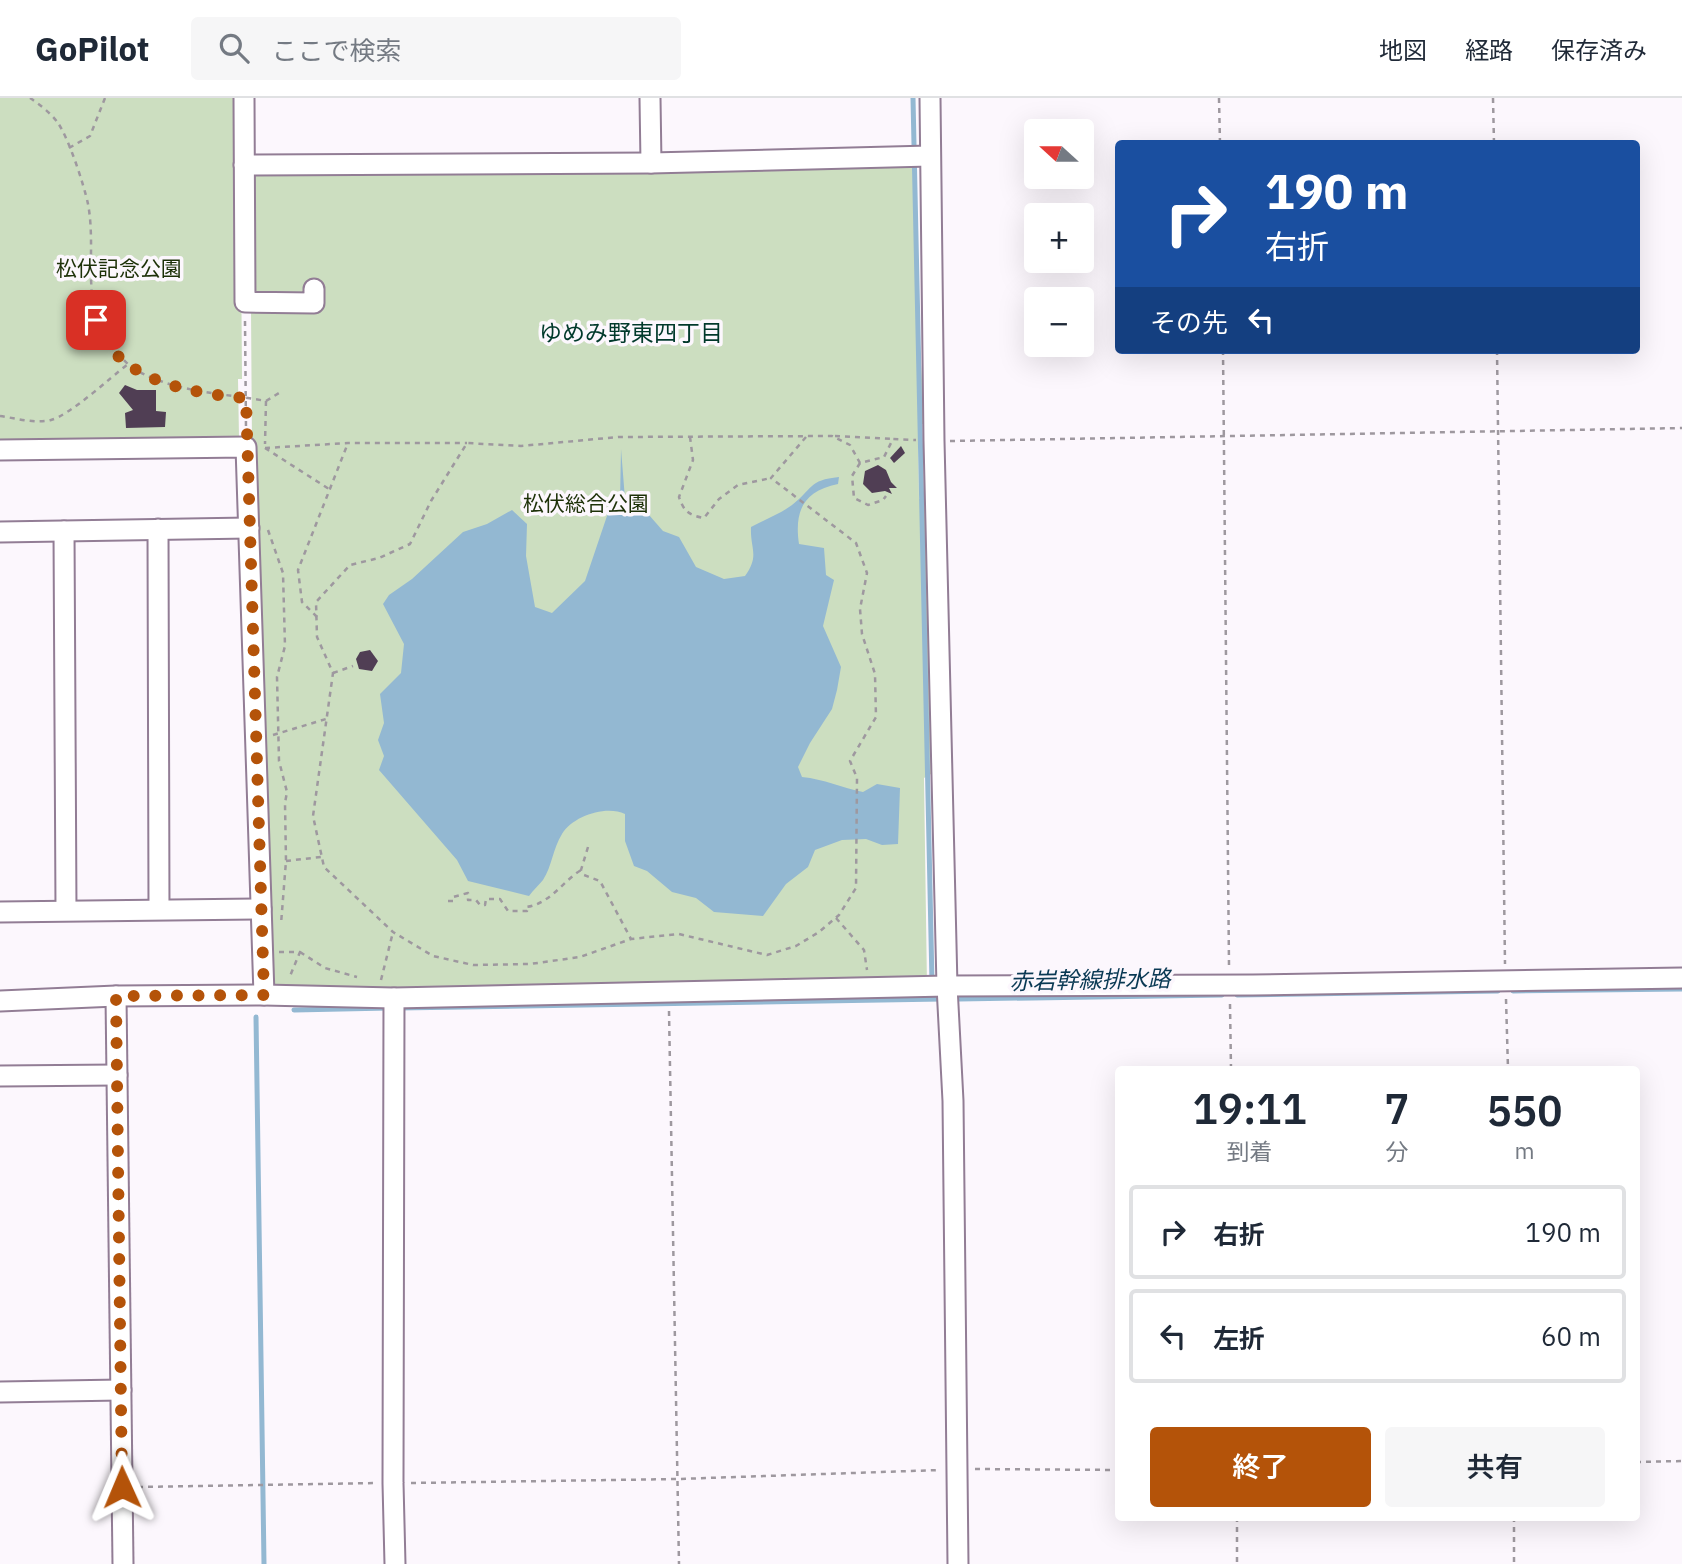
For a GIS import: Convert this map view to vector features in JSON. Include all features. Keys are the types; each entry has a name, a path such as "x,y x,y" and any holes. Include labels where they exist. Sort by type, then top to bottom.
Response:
{"street":[{"path":"244,98 245,302 314,303 314,289"},
{"path":"650,98 651,163"},
{"path":"930,98 934,441 947,986 953,1101 958,1564"},
{"path":"244,165 651,163 930,156"},
{"path":"0,450 256,447 262,951 271,995"},
{"path":"0,532 258,527"},
{"path":"158,529 159,909"},
{"path":"64,531 66,911"},
{"path":"0,912 261,909"},
{"path":"0,1001 116,996 386,995 1682,978"},
{"path":"386,995 395,1564"},
{"path":"116,996 123,1564"},
{"path":"0,1076 117,1075"},
{"path":"0,1391 121,1390"}],"path":[{"path":"30,98 58,123 88,204 90,289 96,320 109,346 134,370 175,386 205,394 266,401 279,393"},
{"path":"68,148 90,136 105,98"},
{"path":"1219,98 1220,140"},
{"path":"1493,98 1494,140"},
{"path":"245,302 246,398 256,447 329,489"},
{"path":"1223,354 1231,1066"},
{"path":"1497,354 1508,1066"},
{"path":"0,416 50,420 64,413 128,364"},
{"path":"256,447 266,401"},
{"path":"256,447 348,443 521,446 618,437 832,436 934,441 1682,428"},
{"path":"832,436 850,445 860,463"},
{"path":"690,437 693,460 679,498 682,508 689,515 704,518 719,499 738,485 771,478 807,437"},
{"path":"886,496 883,500 868,505 854,498 852,476 860,463 884,457 893,439"},
{"path":"317,617 302,602 298,570 348,443"},
{"path":"467,443 431,501 410,544 379,558 350,565 316,602 317,637 333,673 313,816 324,867 393,932 433,956 473,965 530,964 580,957 631,939 679,934 767,955 796,946 819,932 836,918 856,888 857,778 850,761 876,717 874,674 863,634 860,609 867,573 856,543 771,478"},
{"path":"258,527 283,573 285,646 277,677 279,761 287,792 281,930"},
{"path":"333,673 353,666"},
{"path":"279,734 327,719"},
{"path":"448,901 468,893 468,900 476,900 480,905 485,905 486,899 499,898 508,911 527,911 526,907 537,906 551,897 569,877 581,870 588,847"},
{"path":"286,861 322,857"},
{"path":"581,870 584,875 600,881 631,939"},
{"path":"836,918 864,950 869,988"},
{"path":"386,995 393,932"},
{"path":"262,951 300,952 325,968 363,978"},
{"path":"271,995 278,984 289,979 300,952"},
{"path":"669,1010 679,1564"},
{"path":"1640,1462 1682,1461"},
{"path":"122,1487 678,1479 956,1469 1115,1470"},
{"path":"1237,1521 1237,1564"},
{"path":"1514,1521 1514,1564"}],"green space":[{"name":"松伏記念公園","path":"0,98 240,98 242,379 238,379 239,438 0,445"},
{"name":"松伏総合公園","path":"914,166 916,292 925,424 918,424 919,499 926,500 931,774 924,778 927,987 268,992 252,447 250,172"}],"water":[{"path":"621,449 625,499 633,509 649,515 663,531 679,537 696,567 724,579 745,576 750,569 753,557 751,527 787,508 816,483 839,477 838,484 826,487 809,497 798,521 799,544 824,548 826,575 834,580 823,626 841,667 832,709 798,767 802,777 863,792 877,784 900,788 898,844 882,845 866,839 842,840 815,850 808,867 786,884 763,916 714,912 696,898 672,892 647,871 634,866 625,841 625,814 609,811 582,817 567,828 559,839 546,875 529,896 468,881 457,860 379,770 384,756 378,740 384,723 380,694 401,673 404,644 383,604 389,595 412,579 463,532 487,524 512,510 527,524 526,556 535,607 552,613 585,581 608,513 620,502"}],"building":[{"path":"125,385 137,390 156,390 156,411 166,412 165,427 126,428 125,413 133,410 119,393"},
{"path":"901,446 905,453 894,463 890,458"},
{"path":"878,465 886,470 897,488 889,488 892,494 885,491 872,493 863,484 865,471"},
{"path":"370,650 378,661 372,671 359,669 356,659 360,652"}],"waterway":[{"path":"913,98 932,982"},
{"name":"赤岩幹線排水路","path":"1513,991 1682,989"},
{"name":"赤岩幹線排水路","path":"1237,995 1498,991"},
{"name":"赤岩幹線排水路","path":"959,999 1222,995"},
{"path":"399,1008 942,999"},
{"path":"294,1010 389,1008"},
{"path":"256,1017 264,1564"}],"district":[{"name":"ゆめみ野東四丁目","path":"631,332"}],"route":[{"path":"96,320 109,346 134,370 205,394 246,398 264,995 116,996 122,1487"}]}
